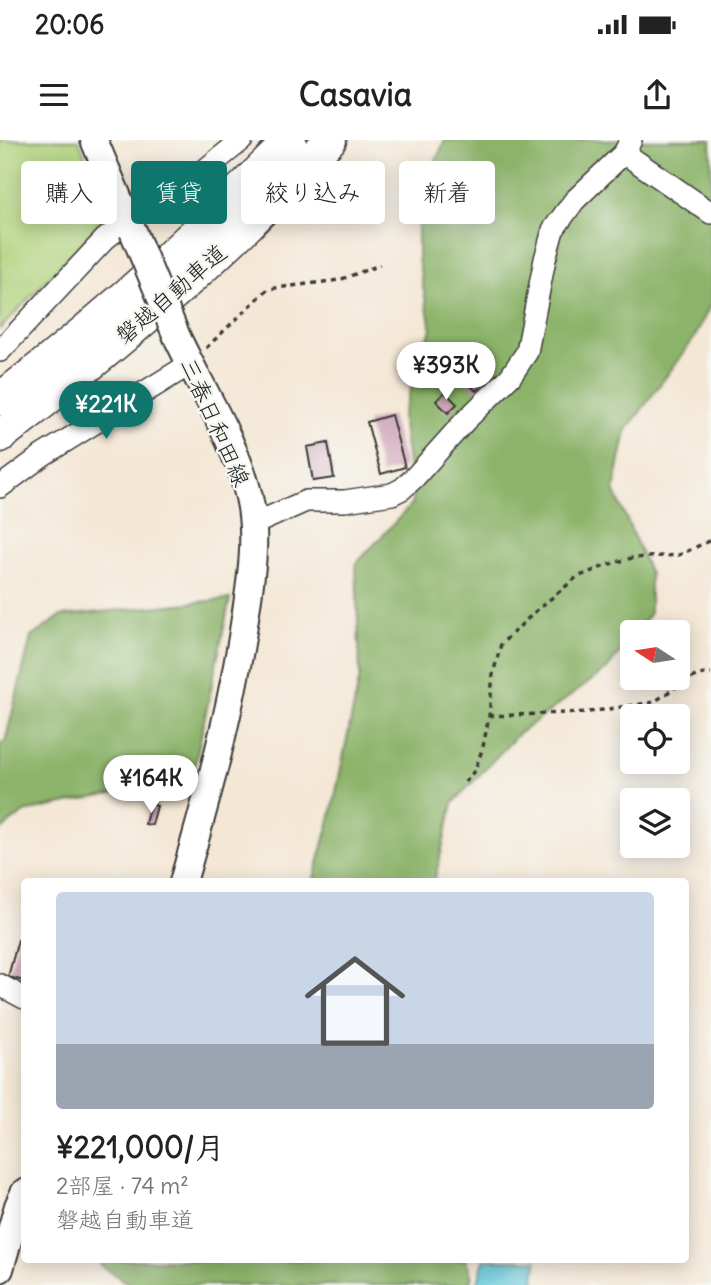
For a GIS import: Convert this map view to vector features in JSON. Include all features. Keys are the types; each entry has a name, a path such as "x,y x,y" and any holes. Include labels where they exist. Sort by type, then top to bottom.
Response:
{"highway":[{"name":"磐越自動車道","path":"0,400 173,255 290,140"},
{"name":"磐越自動車道","path":"0,436 61,390 190,280 250,224 330,140"}],"main road":[{"name":"三春日和田線","path":"94,140 177,337 227,437 248,495 254,524 248,604 239,661 212,783 184,878"},
{"path":"0,1269 21,1200"}],"street":[{"path":"0,351 105,239 131,226 152,199 206,169 242,140"},
{"path":"254,524 306,501 345,501 392,494 414,478 521,363 527,352 553,230 574,201 628,146 711,213"},
{"path":"0,487 43,455 190,364"},
{"path":"0,985 21,996"}],"path":[{"path":"190,364 268,289 339,280 380,265"},
{"path":"465,782 475,769 483,747 501,644 577,577 632,558 678,555 711,540"},
{"path":"489,716 589,712 654,702 682,682 711,673"}],"green space":[{"path":"0,140 79,140 86,161 21,161 21,224 99,224 0,329"},
{"path":"445,140 711,140 711,303 695,337 626,431 614,490 650,574 650,613 645,620 620,620 620,652 607,669 517,735 453,803 435,878 314,878 331,816 360,676 356,564 413,503 402,416 431,329 418,259 418,224 495,224 495,161 436,161"},
{"path":"230,599 192,778 24,812 0,831 0,743 5,742 31,637 61,616"},
{"path":"467,1263 472,1277 468,1285 131,1285 100,1265"}],"water":[{"path":"483,1263 536,1263 535,1285 477,1285"}],"building":[{"path":"482,366 491,375 476,391 467,382"},
{"path":"445,392 457,404 448,413 436,401"},
{"path":"391,415 405,467 381,474 367,422"},
{"path":"328,443 334,478 313,481 307,447"},
{"path":"150,804 157,806 152,825 145,824"},
{"path":"18,940 21,941 21,980 8,977"}]}
